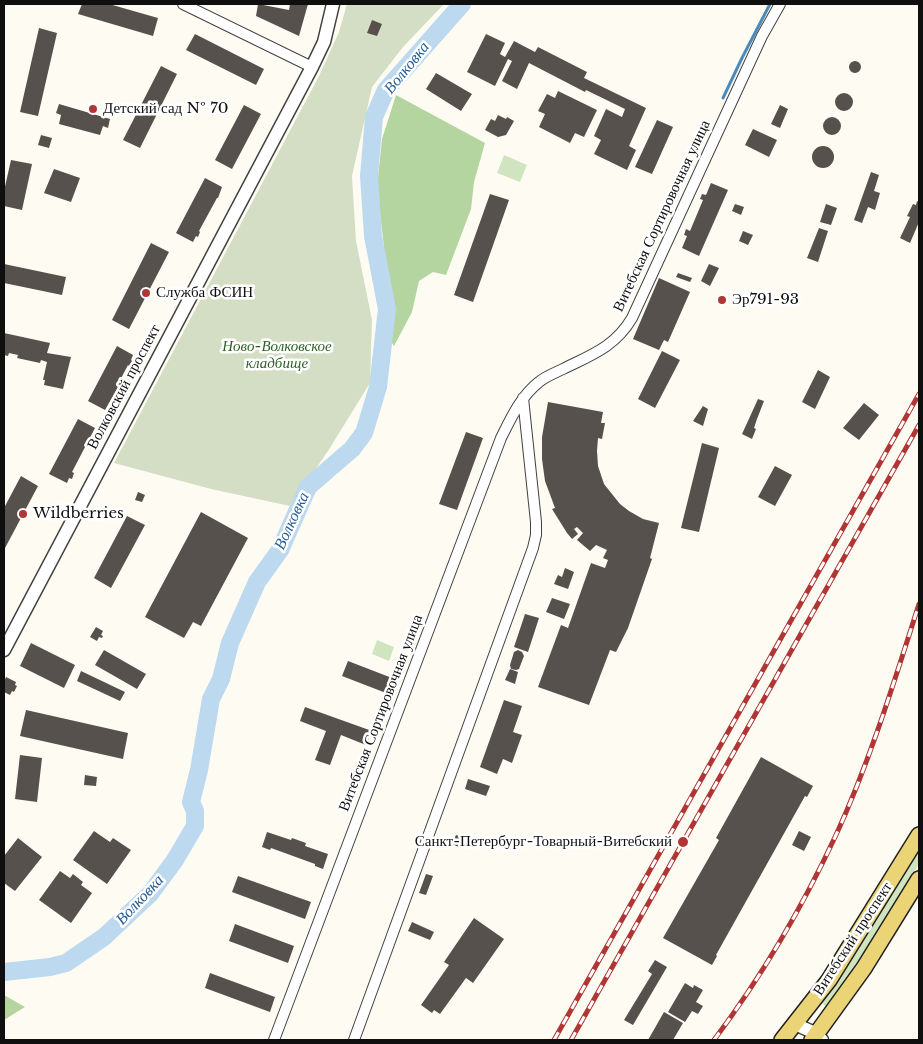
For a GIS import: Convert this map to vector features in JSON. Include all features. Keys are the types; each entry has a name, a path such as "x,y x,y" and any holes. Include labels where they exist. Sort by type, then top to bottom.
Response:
{"main road":[{"name":"Витебский проспект","path":"782,1040 841,963 919,835"},
{"name":"Витебский проспект","path":"815,1039 864,968 919,879"}],"street":[{"path":"183,4 312,67"},
{"name":"Волковский проспект","path":"4,650 312,67 324,42 333,4"},
{"name":"Витебская Сортировочная улица","path":"274,1040 501,438 523,398 540,381 598,352 624,331 632,318 762,36 780,4"},
{"path":"354,1040 533,548 536,522 523,398"},
{"path":"795,1024 815,1039"}],"green space":[{"name":"Ново-Волковское кладбище","path":"347,4 444,4 403,47 372,87 352,176 356,241 372,320 370,383 328,451 290,506 211,489 114,463 319,76 339,32"},
{"path":"396,95 485,143 474,182 471,209 446,275 433,272 419,281 412,312 394,346 383,329 384,247 377,187 382,139"},
{"path":"504,155 527,165 520,182 497,173"},
{"path":"377,640 394,647 389,661 372,654"},
{"path":"919,850 919,864 857,963 826,1007 822,1003 852,960"},
{"path":"4,995 25,1007 4,1020"}],"building":[{"path":"82,4 109,4 158,18 153,36 78,14"},
{"path":"258,4 289,10 290,4 308,4 299,36 256,16"},
{"path":"372,20 382,24 377,36 367,33"},
{"path":"39,28 57,33 38,116 20,112"},
{"path":"195,34 264,69 256,85 186,50"},
{"path":"486,34 505,43 500,54 505,57 514,41 535,52 538,47 587,72 584,78 646,108 629,146 636,150 627,170 594,154 601,140 594,136 606,109 622,117 625,109 586,90 585,92 529,63 517,89 502,81 512,61 508,59 495,86 467,72"},
{"path":"855,61 861,67 855,73 849,67"},
{"path":"161,66 177,74 140,148 123,140"},
{"path":"436,73 472,94 461,111 426,89"},
{"path":"558,91 597,110 584,137 575,133 570,143 539,127 545,114 538,111 547,94 555,98"},
{"path":"844,93 850,96 853,102 850,108 844,111 838,108 835,102 838,96"},
{"path":"59,104 110,119 108,128 103,126 100,135 59,124 61,115 56,113"},
{"path":"244,105 261,114 232,169 215,160"},
{"path":"780,105 788,109 780,128 771,124"},
{"path":"498,115 514,121 506,135 498,137 485,130 491,119 495,121"},
{"path":"832,117 838,120 841,126 838,132 832,135 826,132 823,126 826,120"},
{"path":"657,120 673,127 652,174 635,167"},
{"path":"753,129 777,140 769,157 745,145"},
{"path":"41,135 52,138 49,148 38,145"},
{"path":"823,146 831,149 834,157 831,165 823,168 815,165 812,157 815,149"},
{"path":"11,160 32,164 22,210 4,206 4,191"},
{"path":"54,169 80,178 71,202 44,193"},
{"path":"871,172 879,175 874,191 880,193 875,210 868,207 862,223 854,220"},
{"path":"205,178 222,187 218,198 199,231 198,237 196,236 193,242 176,233"},
{"path":"711,183 728,190 699,256 682,248 687,236 684,235 686,229 690,231 703,200 700,199 702,194 706,195"},
{"path":"490,194 509,200 473,302 454,295"},
{"path":"917,201 919,202 919,222 910,243 900,238 910,217 907,216 913,204 916,205"},
{"path":"735,204 744,207 741,215 732,211"},
{"path":"826,204 837,208 831,225 820,222"},
{"path":"819,228 828,231 818,262 807,258"},
{"path":"743,231 753,235 748,245 739,241"},
{"path":"151,243 169,252 129,329 112,320"},
{"path":"4,264 66,277 62,295 4,283"},
{"path":"709,264 719,268 710,286 701,281"},
{"path":"678,273 692,278 690,282 676,277"},
{"path":"659,278 690,292 668,342 664,340 659,350 633,339"},
{"path":"4,333 50,343 47,353 71,357 63,389 44,385 45,380 43,380 47,362 41,360 40,363 17,358 18,355 9,353 8,356 4,355"},
{"path":"117,346 133,355 132,361 128,365 105,410 88,401"},
{"path":"662,351 680,360 655,408 638,399"},
{"path":"818,370 830,377 815,409 802,402"},
{"path":"758,399 764,401 752,439 742,434"},
{"path":"548,402 603,412 601,423 605,423 602,439 598,438 597,451 598,466 604,484 620,504 629,511 643,519 659,523 650,558 652,559 628,628 616,652 610,650 589,705 538,687 561,625 568,628 591,563 605,568 608,560 603,558 607,550 596,545 590,551 577,540 583,533 577,527 574,529 578,534 572,539 552,509 555,508 545,481 542,459 542,437"},
{"path":"864,403 879,415 859,440 843,428"},
{"path":"703,406 708,409 703,426 693,421"},
{"path":"78,419 95,428 72,472 74,473 72,479 69,478 67,483 49,474"},
{"path":"466,432 483,438 457,510 439,504"},
{"path":"702,443 719,448 699,532 681,528"},
{"path":"775,466 792,475 775,506 758,497"},
{"path":"21,476 38,486 4,550 4,508"},
{"path":"138,492 145,495 142,502 135,500"},
{"path":"201,512 248,538 201,626 193,622 184,638 145,617"},
{"path":"127,516 145,525 111,588 94,578"},
{"path":"565,568 574,572 568,589 554,584 558,575 562,577"},
{"path":"552,598 570,604 564,619 546,612"},
{"path":"525,614 539,618 528,652 514,647"},
{"path":"96,627 103,631 102,638 99,637 97,641 90,637"},
{"path":"31,643 75,665 64,688 20,666"},
{"path":"104,650 146,674 137,689 95,665"},
{"path":"518,650 524,656 519,669 511,669 510,665 514,652"},
{"path":"348,661 392,678 386,693 342,676"},
{"path":"510,669 518,672 515,684 505,680"},
{"path":"81,671 125,692 120,701 77,681"},
{"path":"6,677 16,682 15,685 17,686 10,695 4,692"},
{"path":"504,700 522,706 513,732 522,735 512,763 503,759 497,774 480,767"},
{"path":"305,707 372,731 366,745 341,735 330,765 315,760 326,731 300,721"},
{"path":"26,710 128,733 123,759 20,736"},
{"path":"20,755 42,758 37,802 15,799"},
{"path":"761,757 813,786 807,797 805,796 712,965 663,938 719,840 716,838"},
{"path":"85,775 97,777 96,786 84,785"},
{"path":"468,779 490,786 486,796 465,789"},
{"path":"94,831 110,842 113,838 131,850 107,884 73,860"},
{"path":"799,831 811,837 804,851 792,845"},
{"path":"267,832 306,843 305,846 328,854 323,869 315,866 315,864 271,848 270,850 262,847"},
{"path":"456,835 465,838 461,848 452,844"},
{"path":"18,838 42,857 15,891 4,883 4,856"},
{"path":"60,871 70,878 73,874 83,882 81,885 92,893 71,923 39,900"},
{"path":"426,874 433,876 426,895 419,893"},
{"path":"238,876 311,902 305,919 232,892"},
{"path":"474,918 504,939 473,983 466,978 440,1014 434,1010 432,1013 421,1005 449,965 444,962"},
{"path":"412,922 434,932 430,940 408,931"},
{"path":"235,924 294,946 288,963 229,941"},
{"path":"655,960 667,967 633,1025 624,1020 652,974 648,971"},
{"path":"210,973 275,997 270,1012 205,988"},
{"path":"685,983 693,988 694,985 703,990 696,1002 703,1006 698,1014 692,1011 685,1022 668,1012"},
{"path":"664,1012 683,1023 673,1040 648,1040"}],"waterway":[{"name":"Волковка","path":"4,972 50,967 66,963 104,937 150,894 175,860 195,826 195,811 191,802 199,770 211,699 221,679 230,643 257,582 280,550 308,487 352,449 364,433 378,387 387,309 373,236 369,176 374,117 386,90 462,4"},
{"path":"723,98 770,4"}],"railway":[{"path":"554,1040 919,394"},
{"path":"571,1040 919,425"},
{"path":"714,1040 749,991 780,941 836,835 871,750 919,604"}],"place":[{"name":"Детский сад № 70","path":"93,109"},
{"name":"Служба ФСИН","path":"146,293"},
{"name":"Эр791-93","path":"722,300"},
{"name":"Wildberries","path":"23,514"},
{"name":"Санкт-Петербург-Товарный-Витебский","path":"683,842"}]}
